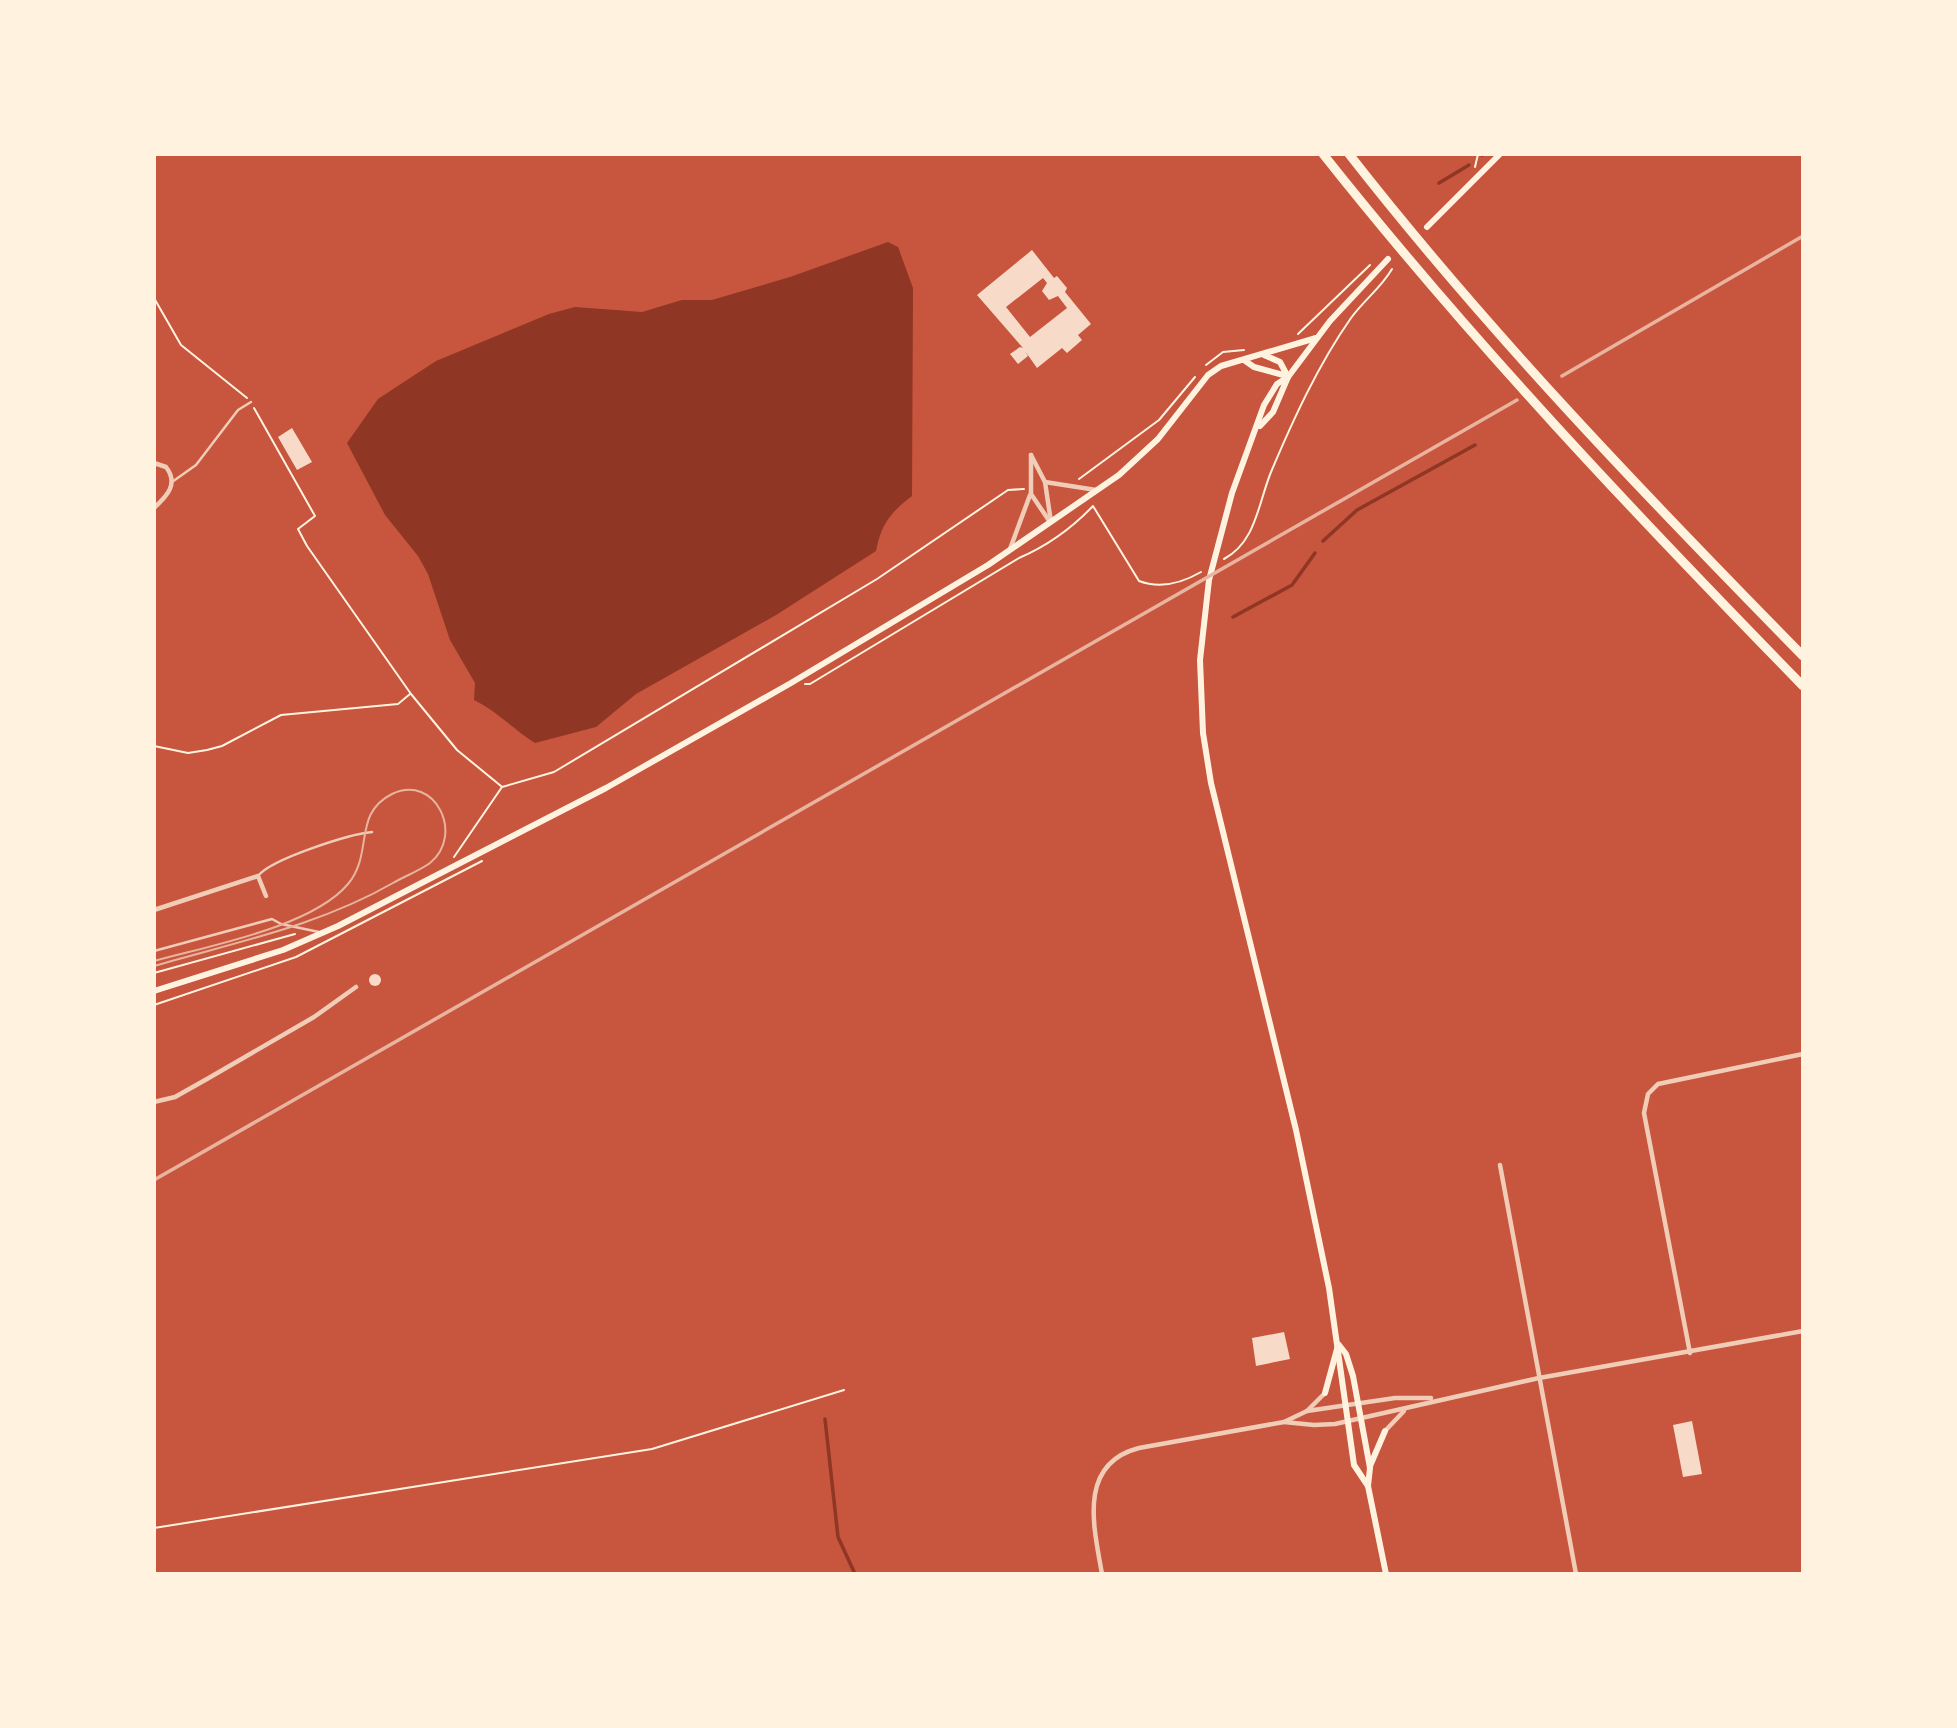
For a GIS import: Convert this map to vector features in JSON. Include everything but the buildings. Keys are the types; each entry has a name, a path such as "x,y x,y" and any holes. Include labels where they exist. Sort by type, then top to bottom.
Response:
{"highway":[{"path":"1323,154 1421,275 1543,414 1803,686"},
{"path":"1349,154 1435,261 1528,367 1803,656"}],"main road":[{"path":"1427,227 1500,154"},
{"path":"1257,430 1273,412 1288,377 1316,338 1388,259"},
{"path":"155,990 261,957 324,933 607,788 791,683 1010,551 1051,523 1097,491 1158,439 1208,375 1221,366 1316,338"},
{"path":"1264,355 1280,362 1288,377"},
{"path":"1244,360 1254,367 1288,377"},
{"path":"1288,377 1277,384 1264,405 1217,542 1203,614 1200,697 1211,783 1296,1130 1339,1344 1354,1465 1368,1486"},
{"path":"1325,1393 1339,1344"},
{"path":"1339,1344 1346,1354 1370,1468"},
{"path":"1385,1431 1370,1468 1368,1486 1386,1574"}],"street":[{"path":"1010,551 1030,491 1031,455 1045,482 1051,523"},
{"path":"154,463 166,467 172,482 172,489 154,509"},
{"path":"1045,482 1064,488 1097,491"},
{"path":"1030,491 1051,523"},
{"path":"154,910 258,876 265,896"},
{"path":"154,1102 175,1097 314,1017 356,987"},
{"path":"1690,1353 1644,1113 1648,1094 1658,1084 1803,1054"},
{"path":"1500,1165 1576,1574"},
{"path":"1284,1422 1314,1426 1360,1419 1404,1410 1436,1398 1803,1331"},
{"path":"1102,1574 1092,1508 1102,1475 1119,1456 1139,1448 1284,1422 1307,1411 1325,1393"},
{"path":"1307,1411 1395,1398 1436,1398"},
{"path":"1385,1431 1404,1410"}],"lane":[{"path":"172,482 196,465 238,410 251,402"},
{"path":"258,876 264,868 372,832"},
{"path":"154,951 272,919 324,933"}],"path":[{"path":"1294,337 1375,261"},
{"path":"1219,563 1241,549 1248,539 1270,474 1301,405 1352,317 1382,285 1394,265"},
{"path":"154,298 181,345 251,402 315,516 298,529 307,546 411,694 457,750 502,787"},
{"path":"1203,367 1223,352 1245,350"},
{"path":"1076,480 1159,421 1196,375"},
{"path":"454,859 475,823 502,787 554,772 877,579 1008,490 1030,491"},
{"path":"791,683 810,684 1019,558 1039,549 1078,522 1093,506 1139,581 1160,587 1177,580 1187,580 1208,569"},
{"path":"154,747 188,753 207,750 222,746 281,715 398,704 411,694"},
{"path":"154,973 311,930"},
{"path":"154,1528 652,1449 844,1390"}],"shaded area":[{"path":"888,242 898,247 913,288 912,496 888,519 876,551 776,615 636,694 596,727 535,743 474,700 475,683 450,640 428,574 418,556 385,515 347,443 378,399 436,361 549,314 575,307 642,312 682,300 712,300 790,277"}],"waterway":[{"path":"1439,183 1469,165"},
{"path":"1323,541 1357,510 1475,445"},
{"path":"1233,617 1292,585 1315,553"},
{"path":"825,1419 838,1537 855,1574"}],"tram line":[{"path":"154,961 258,933 310,912 332,899 356,872 372,812 392,794 407,790 421,792 432,799 440,810 445,823 445,837 440,851 421,869 365,898 306,922 154,966"}],"railway":[{"path":"1562,376 1803,236"},
{"path":"154,1180 1517,400"}]}
